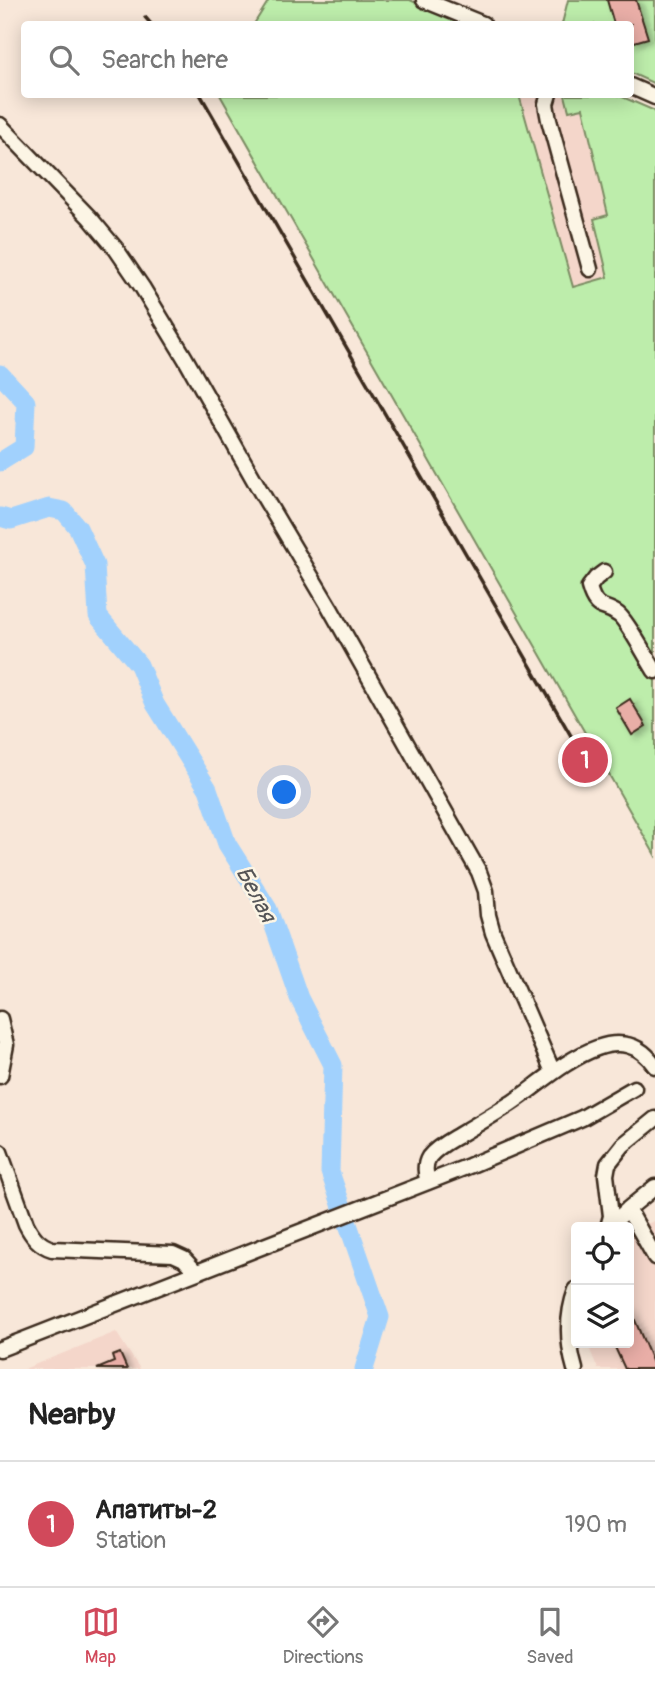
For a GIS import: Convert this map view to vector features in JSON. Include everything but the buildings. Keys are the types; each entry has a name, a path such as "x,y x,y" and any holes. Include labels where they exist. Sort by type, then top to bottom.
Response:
{"street":[{"path":"424,0 476,21"},
{"path":"634,87 655,97"},
{"path":"548,98 546,104 549,120 590,269"},
{"path":"0,125 116,249 185,358 479,872 493,933 552,1072"},
{"path":"604,572 589,587 591,594 599,606 621,615 655,671"},
{"path":"0,1019 6,1045 0,1076"},
{"path":"428,1182 425,1168 437,1148 513,1102 552,1072 589,1052 610,1045 633,1046 645,1054 655,1066"},
{"path":"0,1349 428,1182 582,1118 634,1088"},
{"path":"610,1222 606,1175 608,1164 623,1145 655,1119"},
{"path":"0,1152 26,1224 31,1234 45,1247 173,1254 184,1259 196,1272"},
{"path":"614,1222 655,1187"},
{"path":"628,1209 655,1257"},
{"path":"571,1304 568,1331 575,1369"}],"shaded area":[{"path":"520,98 566,98 569,111 583,108 608,215 594,219 608,278 572,288"},
{"path":"655,1221 655,1369 598,1369 589,1348 634,1348 634,1227"},
{"path":"116,1332 140,1369 24,1369"}],"green space":[{"path":"269,0 410,0 456,21 256,21"},
{"path":"568,0 655,0 655,84 634,74 634,21 563,21"},
{"path":"222,98 520,98 573,287 608,277 594,219 608,215 583,108 569,111 566,98 625,98 655,111 655,855"}],"waterway":[{"name":"Белая","path":"0,374 26,402 24,447 0,462"},
{"name":"Белая","path":"0,517 11,520 49,508 64,511 78,528 95,565 98,616 139,665 155,704 208,789 227,844 268,909 299,998 333,1065 330,1172 380,1317 364,1369"}],"railway":[{"path":"145,17 148,21"},
{"path":"202,98 585,760"}],"place":[{"name":"Апатиты-2","path":"585,760"}]}
